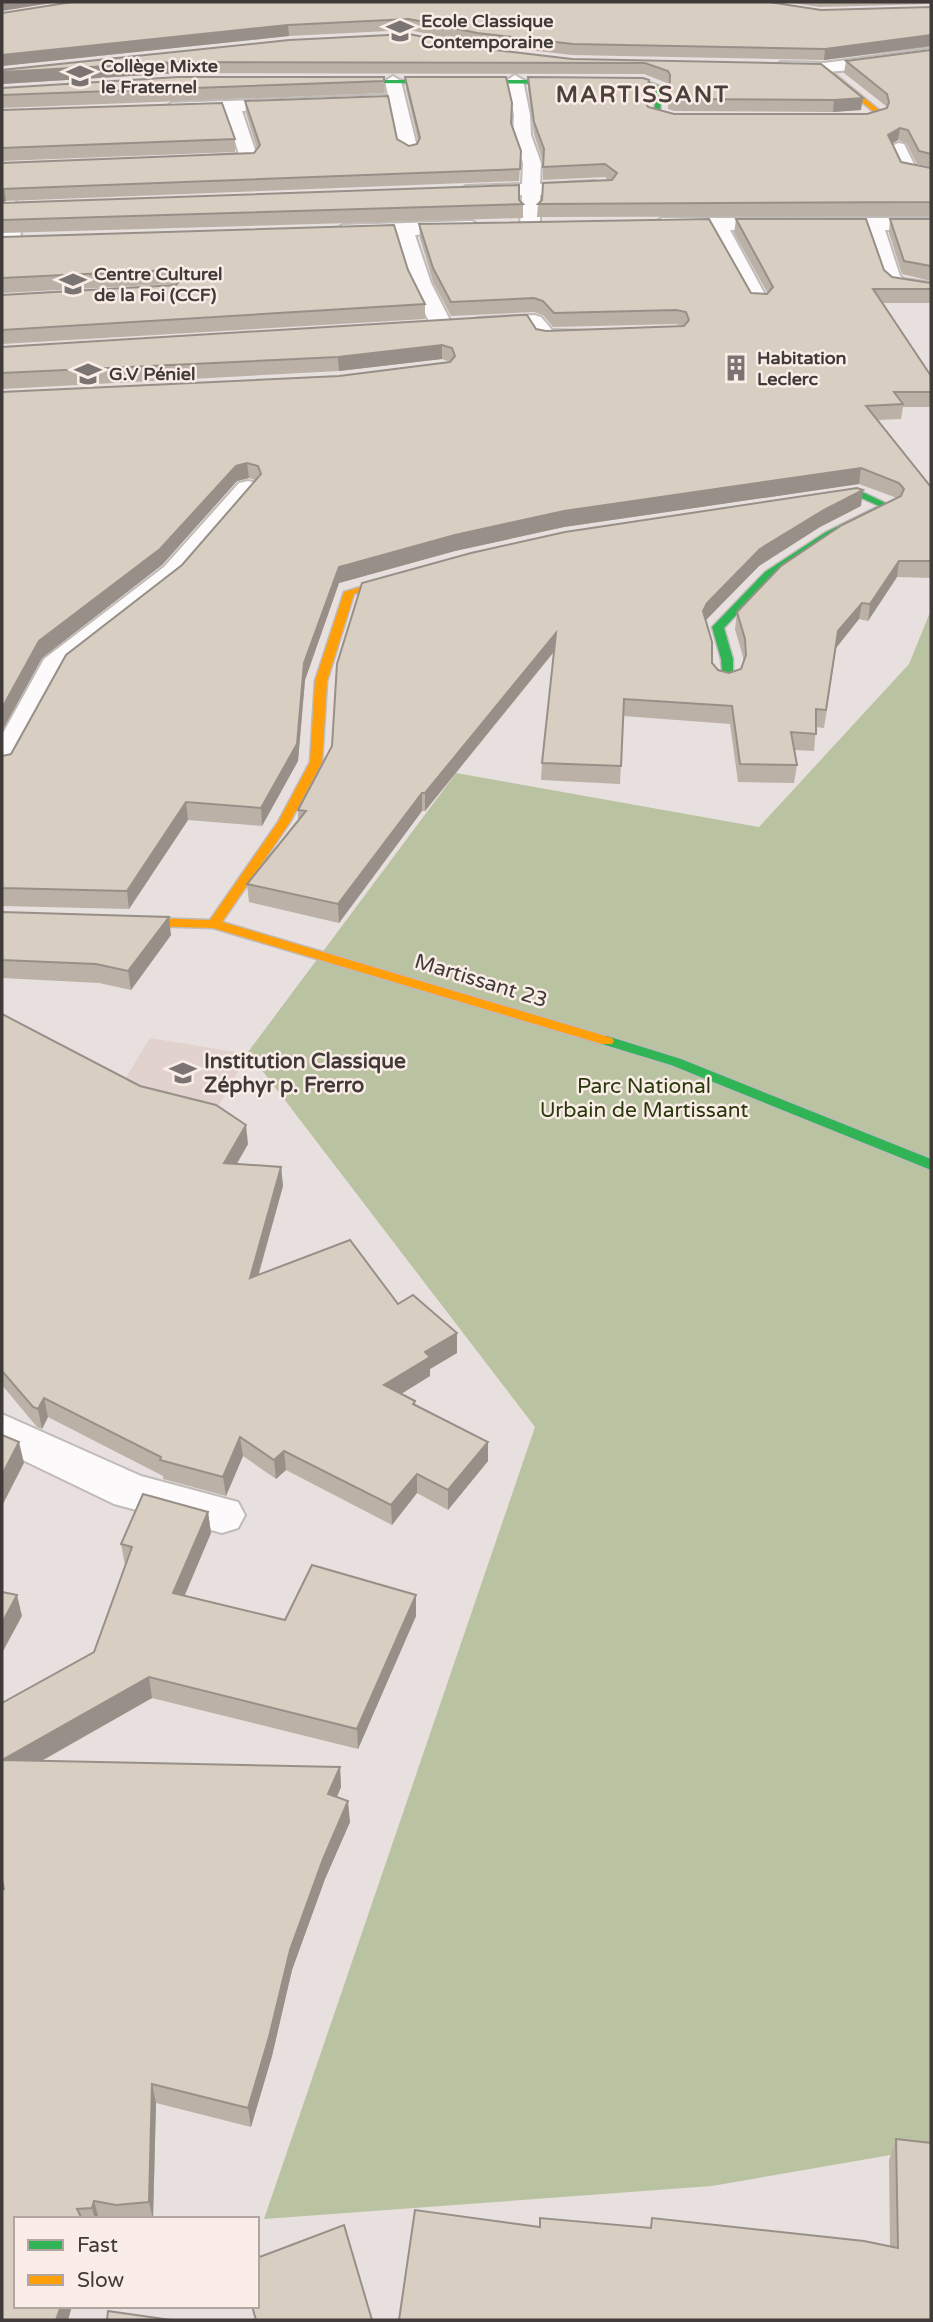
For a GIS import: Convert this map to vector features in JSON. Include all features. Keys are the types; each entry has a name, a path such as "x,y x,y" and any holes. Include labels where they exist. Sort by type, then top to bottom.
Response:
{"street":[{"path":"771,67 824,68 931,54"},
{"path":"811,121 866,119 877,115 877,111 824,68"},
{"path":"509,226 537,225 530,189 532,163 522,135 522,115 515,80"},
{"path":"313,81 515,80 652,83 659,87 656,114 673,119 720,120"},
{"path":"393,81 409,151"},
{"path":"151,109 397,100"},
{"path":"180,162 249,159 232,106"},
{"path":"898,148 908,170 931,174"},
{"path":"447,193 606,187"},
{"path":"9,206 14,242"},
{"path":"637,224 931,224"},
{"path":"717,224 759,302"},
{"path":"874,224 891,278 898,284 931,289"},
{"path":"327,231 488,227"},
{"path":"404,229 421,283 442,326"},
{"path":"415,328 534,321 546,337 611,335"},
{"path":"2,762 54,666 173,573 248,488"},
{"path":"727,678 727,659 718,627 769,574 830,534 887,506 858,493 793,503"},
{"path":"214,923 284,822 316,762 321,681 349,592 426,571"},
{"name":"Martissant 23","path":"96,920 214,923 676,1062 931,1165"},
{"path":"2,1431 130,1491 222,1516"}],"shaded area":[{"name":"Institution Classique Zéphyr p. Frerro","path":"150,1038 248,1054 216,1110 117,1092"}],"green space":[{"name":"Parc National Urbain de Martissant","path":"931,610 931,2148 712,2186 264,2219 535,1427 248,1052 456,773 759,827 909,664"}],"building":[{"path":"72,2 769,2 821,10 931,7 931,35 825,49 573,44 477,33 409,19 288,25 2,55 2,13"},
{"path":"409,34 477,48 572,59 821,64 863,98 675,99 669,97 668,71 645,63 178,62 2,72 289,40"},
{"path":"931,50 931,154 919,151 908,130 900,128 888,135 901,162 931,168 931,202 538,204 542,200 543,183 612,180 617,173 605,164 543,167 544,149 534,122 528,77 643,78 649,80 646,102 648,107 674,114 867,114 887,108 887,94 846,61"},
{"path":"178,77 384,77 384,81 2,95 2,88"},
{"path":"405,77 506,77 512,103 511,123 521,151 520,169 2,189 2,163 254,153 260,145 245,101 388,96 397,139 409,146 417,144 420,138"},
{"path":"222,103 235,139 2,148 2,110"},
{"path":"519,185 519,200 523,204 2,220 2,203"},
{"path":"709,219 751,293 767,294 773,287 736,219 866,219 884,270 892,277 931,283 931,289 873,289 931,376 931,392 894,392 903,404 866,406 931,487 931,561 899,561 870,604 862,603 838,631 826,710 816,709 816,734 791,732 797,765 740,764 732,706 624,699 621,766 542,763 556,633 425,793 422,793 338,904 247,884 306,811 298,810 332,746 337,664 362,583 471,553 565,532 857,488 863,490 822,511 760,549 707,603 703,611 712,642 712,663 718,670 729,673 741,669 746,655 745,639 737,612 781,566 842,525 901,496 904,489 899,483 861,468 564,511 455,535 339,567 304,663 297,744 261,808 186,802 127,891 2,888 2,756 11,754 66,655 182,565 261,474 258,466 247,463 236,466 160,549 39,641 2,708 2,392 339,376 450,362 455,356 452,348 442,345 338,357 2,373 2,347 522,315 527,315 536,329 546,331 684,326 689,320 686,312 676,310 554,313 543,301 534,298 451,302 433,268 419,224"},
{"path":"890,219 931,219 931,266 904,261"},
{"path":"394,225 408,270 425,304 2,330 2,295 176,285 181,279 178,273 169,270 2,278 2,237"},
{"path":"2,912 169,917 128,971 96,964 2,960"},
{"path":"2,1014 140,1086 216,1105 246,1125 224,1163 281,1167 250,1278 350,1240 398,1304 413,1295 457,1333 425,1352 430,1357 384,1385 415,1401 413,1404 488,1442 448,1490 417,1474 391,1505 284,1451 274,1460 240,1437 223,1477 160,1460 161,1457 44,1398 38,1409 33,1407 2,1371"},
{"path":"2,1435 19,1442 2,1475"},
{"path":"143,1494 208,1512 173,1593 285,1620 312,1565 416,1595 357,1729 149,1677 2,1760 2,1703 94,1652 132,1547 121,1544"},
{"path":"2,1592 17,1595 2,1623"},
{"path":"2,1760 340,1767 328,1794 348,1801 323,1859 290,1950 248,2108 152,2084 149,2202 116,2205 94,2201 92,2208 77,2209 81,2217 14,2217 14,2308 60,2308 56,2320 2,2320"},
{"path":"896,2139 931,2143 931,2320 399,2320 415,2210 540,2227 540,2218 651,2228 652,2218 864,2241 898,2248"},
{"path":"344,2225 372,2320 256,2320 253,2308 259,2308 259,2257"},
{"path":"108,2311 171,2320 107,2320"}],"traffic: fast":[{"path":"332,81 644,82 659,87 656,114 673,119 701,120"},
{"path":"727,679 727,659 718,627 769,574 830,534 887,506 858,493 813,500"},
{"path":"607,1041 676,1062 931,1165"}],"traffic: slow":[{"path":"824,68 877,111 877,115 866,119 828,121"},
{"path":"214,924 284,822 316,762 321,681 349,592 410,575"},
{"path":"116,921 214,924 607,1041"}],"place":[{"name":"Ecole Classique Contemporaine","path":"400,31"},
{"name":"Collège Mixte le Fraternel","path":"80,76"},
{"name":"Centre Culturel de la Foi (CCF)","path":"73,284"},
{"name":"Habitation Leclerc","path":"736,368"},
{"name":"G.V Péniel","path":"88,374"},
{"name":"Institution Classique Zéphyr p. Frerro","path":"183,1073"}],"district":[{"name":"MARTISSANT","path":"643,95"}]}
